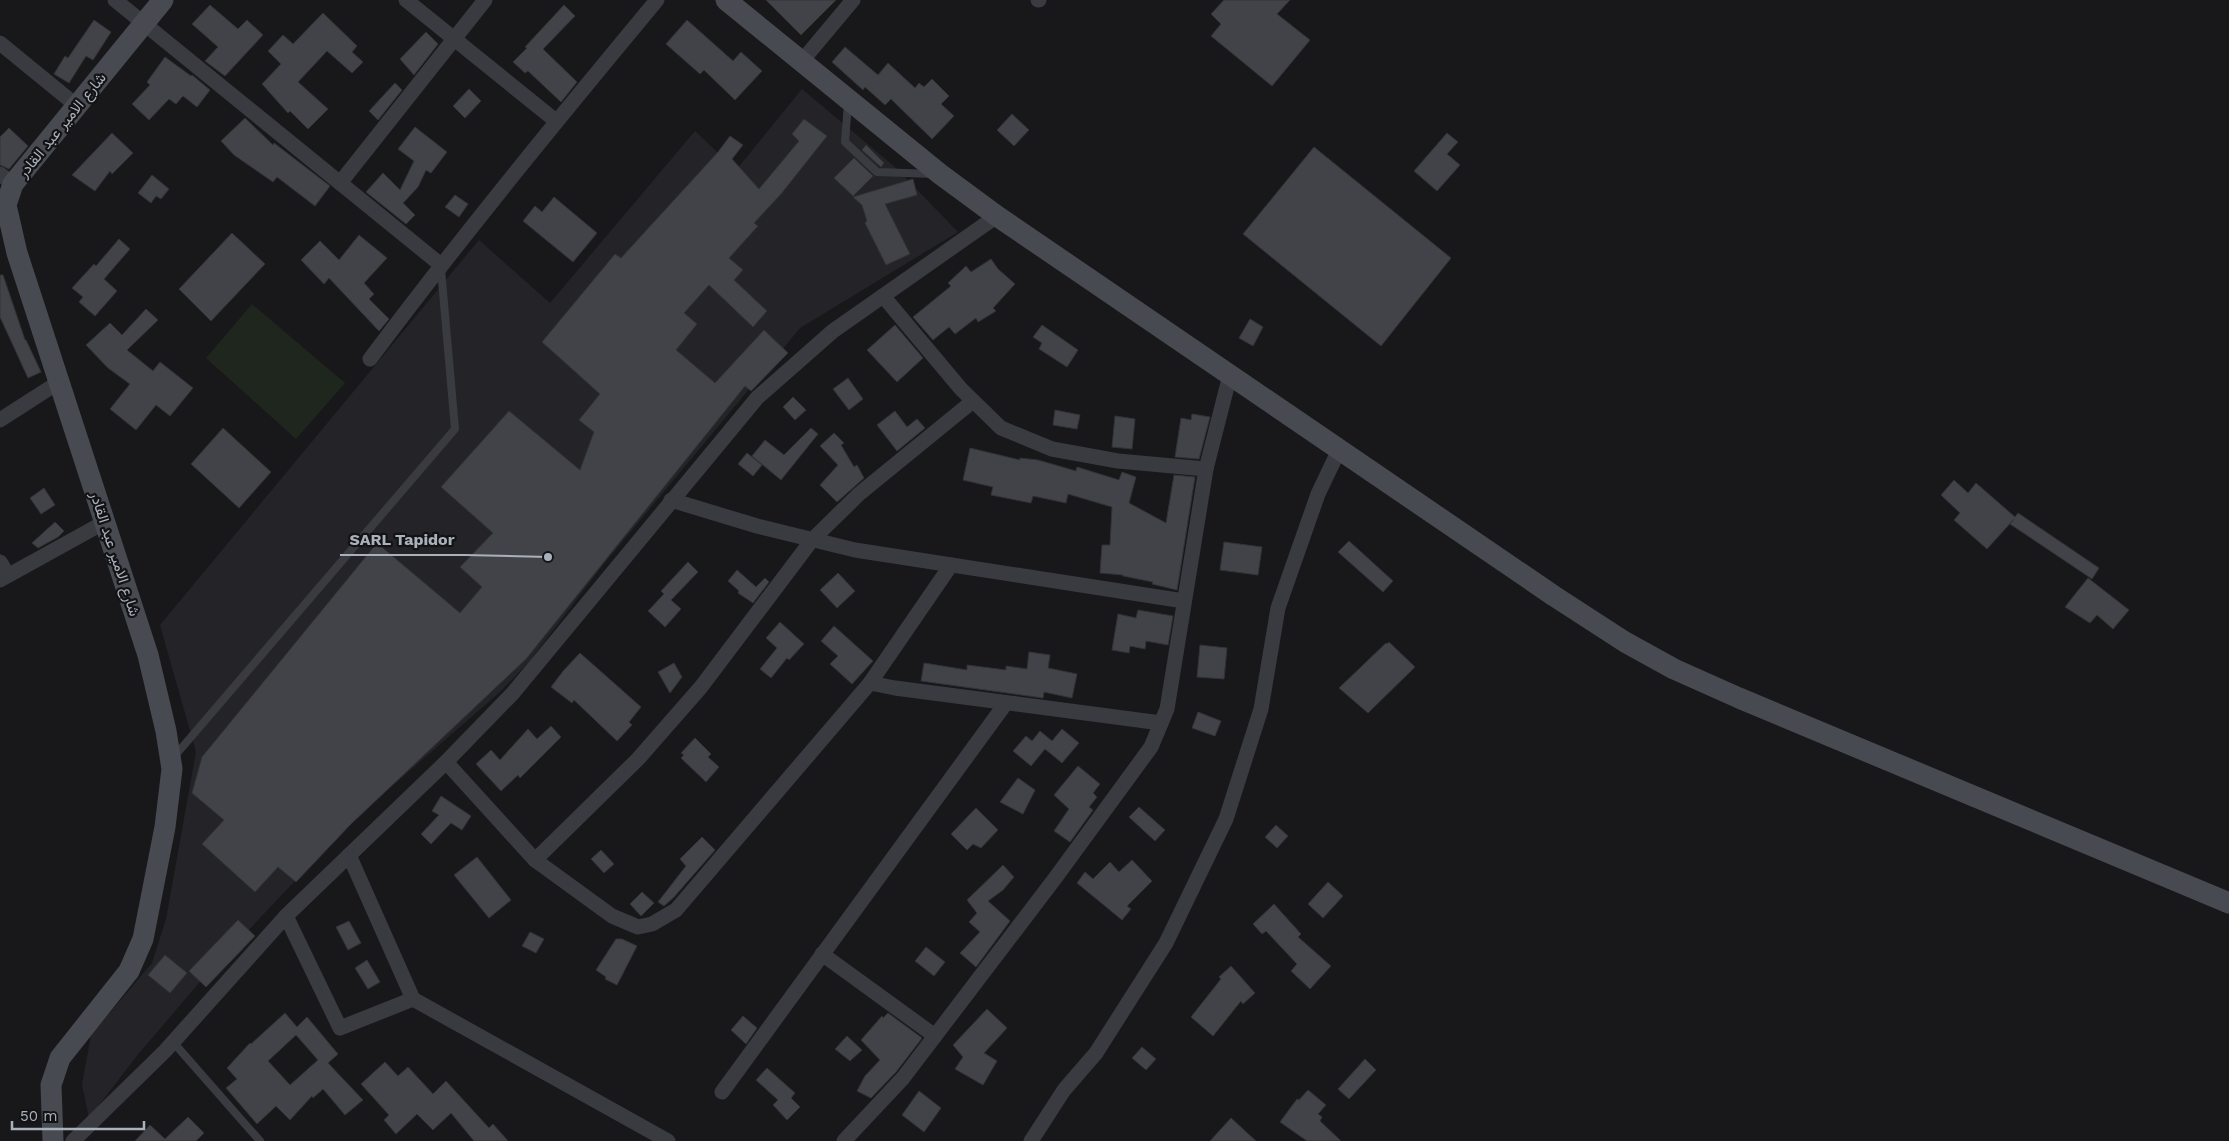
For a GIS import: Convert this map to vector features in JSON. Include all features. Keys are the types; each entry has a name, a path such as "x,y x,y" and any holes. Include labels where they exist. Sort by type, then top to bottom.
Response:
{"main road":[{"name":"شارع الامير عبد القادر","path":"53,1141 51,1085 60,1058 129,971 143,939 165,827 172,769 166,731 148,655 3,208 7,179 77,106 163,0"},
{"path":"726,0 940,174 997,216 1554,596 1625,642 1674,669 2229,903"}],"street":[{"path":"115,0 441,265"},
{"path":"406,0 556,121"},
{"path":"340,184 485,0"},
{"path":"370,359 441,265 556,121 657,0"},
{"path":"802,61 853,0"},
{"path":"0,43 77,106"},
{"path":"72,1141 173,1042 286,916 446,762 513,693 756,398 832,331 997,216"},
{"path":"883,296 961,389 1001,428 1052,449 1118,461 1206,469"},
{"path":"844,1141 904,1078 1056,877 1151,747 1167,710 1206,469 1230,375"},
{"path":"0,420 59,382"},
{"path":"535,860 638,759 701,687 812,540 859,494 973,401"},
{"path":"1032,1141 1064,1090 1096,1053 1166,943 1226,819 1261,709 1278,608 1318,494 1339,450"},
{"path":"671,500 757,526 855,550 1184,602"},
{"path":"0,562 4,578 105,522"},
{"path":"446,762 535,860 612,916 638,927 652,924 676,910 870,683 951,565"},
{"path":"870,683 1161,723"},
{"path":"722,1092 1006,703"},
{"path":"349,855 413,998 668,1141"},
{"path":"286,916 340,1028 413,998"},
{"path":"822,954 935,1036"},
{"path":"639,1125 648,1141"}],"lane":[{"path":"848,99 845,142 877,172 940,174"},
{"path":"170,761 455,429 441,265"},
{"path":"173,1042 260,1141"}],"shaded area":[{"path":"802,89 896,168 958,232 800,328 603,565 528,663 500,692 353,820 204,977 136,1057 89,1118 82,1085 91,1035 152,963 166,919 196,752 160,625 479,240 550,303 695,131 736,170"},
{"path":"252,304 345,383 296,439 206,358"}],"building":[{"path":"766,0 836,0 801,35"},
{"path":"1224,0 1290,0 1277,14 1310,40 1272,86 1211,36 1221,24 1211,14"},
{"path":"210,5 238,29 247,20 263,35 225,76 205,61 218,47 192,24"},
{"path":"564,5 575,16 543,49 577,82 561,102 528,71 525,73 513,62"},
{"path":"323,13 357,46 352,52 363,62 352,73 327,51 298,82 328,109 308,129 290,111 288,113 262,84 281,64 268,51 283,35 293,44"},
{"path":"94,20 111,32 93,60 86,56 69,83 54,74 65,56 68,58"},
{"path":"687,20 733,61 741,52 762,71 735,100 704,70 700,74 666,44"},
{"path":"426,32 438,44 414,75 400,59"},
{"path":"845,47 878,75 888,63 915,88 919,83 924,87 932,79 949,96 941,104 954,116 932,139 891,99 885,105 865,87 863,90 832,62"},
{"path":"165,57 210,90 197,107 183,96 176,104 169,99 149,120 132,104 150,85 147,82"},
{"path":"395,83 402,90 378,120 369,111"},
{"path":"469,89 481,101 465,118 453,106"},
{"path":"1012,114 1029,130 1014,146 997,130"},
{"path":"245,118 273,145 274,143 330,186 315,206 277,177 273,182 234,155 221,141"},
{"path":"804,119 827,136 781,194 754,223 758,226 729,258 743,270 734,280 767,311 753,327 709,285 684,313 697,324 676,350 715,383 764,330 788,353 751,391 745,386 526,659 351,824 296,882 278,867 255,892 202,844 224,820 192,793 202,757 377,543 460,613 482,587 460,567 493,533 441,487 509,411 580,470 594,432 579,420 600,394 542,342 615,254 621,258 718,152 730,136 743,145 732,159 759,189 799,141 792,134"},
{"path":"415,127 447,152 431,173 426,170 418,187 403,203 415,215 406,224 366,192 383,173 400,190 414,161 398,149"},
{"path":"9,128 28,146 9,169 0,165 0,137"},
{"path":"112,133 133,153 112,174 110,171 95,191 72,175"},
{"path":"1447,133 1458,142 1447,154 1460,165 1437,191 1414,171"},
{"path":"866,145 884,163 881,167 862,150"},
{"path":"1314,147 1451,258 1381,346 1243,234"},
{"path":"854,158 873,176 853,196 834,178"},
{"path":"152,175 169,189 161,199 156,196 151,203 138,193"},
{"path":"913,179 917,195 885,204 910,254 886,265 865,223 867,221 862,205 853,197"},
{"path":"455,195 468,204 459,217 445,207"},
{"path":"554,197 597,233 573,262 523,221 535,206 542,212"},
{"path":"232,233 265,264 211,321 179,289"},
{"path":"359,235 387,258 364,283 374,294 369,299 389,319 379,331 329,278 324,284 301,260 320,241 339,260"},
{"path":"119,239 130,249 104,279 117,291 95,316 79,302 83,297 72,288 94,264 96,266"},
{"path":"991,259 998,269 1015,284 993,308 996,311 978,322 976,318 955,334 949,327 933,340 913,317 951,286 948,283 966,266 971,272"},
{"path":"0,275 3,275 25,340 41,372 28,378 0,317"},
{"path":"146,309 158,320 127,350 153,371 160,362 193,388 170,416 156,405 136,430 110,409 130,384 108,368 86,345 110,323 122,335"},
{"path":"1250,319 1263,327 1253,346 1239,338"},
{"path":"895,325 923,358 897,382 867,350"},
{"path":"1042,325 1078,350 1067,367 1039,349 1042,343 1033,337"},
{"path":"848,378 863,399 849,410 833,389"},
{"path":"793,397 806,410 795,420 783,407"},
{"path":"1055,410 1080,415 1077,429 1053,425"},
{"path":"895,411 907,427 917,419 925,428 897,451 877,425"},
{"path":"1192,414 1210,417 1199,459 1175,457 1181,418 1191,420"},
{"path":"1115,416 1135,419 1132,449 1112,447"},
{"path":"223,428 271,472 239,508 191,464"},
{"path":"811,428 818,434 781,480 752,456 765,440 784,455"},
{"path":"834,433 844,443 841,445 854,467 857,465 864,478 837,502 820,485 838,465 820,446"},
{"path":"970,448 1020,460 1020,458 1038,460 1076,471 1077,467 1119,480 1122,472 1136,477 1129,503 1166,523 1174,475 1195,477 1177,590 1123,575 1100,573 1102,545 1110,545 1112,507 1068,494 1066,503 1033,496 1031,503 991,495 993,487 963,480"},
{"path":"747,453 762,465 753,476 738,464"},
{"path":"1954,480 1968,493 1976,483 2015,517 2018,513 2099,568 2092,579 2010,524 2014,519 1987,549 1954,520 1960,513 1941,495"},
{"path":"44,488 55,505 41,514 30,498"},
{"path":"55,522 64,531 58,537 38,548 32,543"},
{"path":"1349,541 1393,581 1383,592 1338,552"},
{"path":"1224,542 1262,547 1258,575 1220,570"},
{"path":"688,562 698,572 671,600 681,609 665,627 648,611 664,594 661,591"},
{"path":"737,570 756,587 765,578 769,582 753,603 738,593 739,591 728,581"},
{"path":"838,573 855,591 837,608 820,590"},
{"path":"2088,578 2129,610 2113,629 2097,615 2090,623 2065,607"},
{"path":"1138,610 1173,616 1168,645 1146,641 1145,649 1130,646 1129,653 1112,650 1118,614 1136,618"},
{"path":"780,622 804,644 789,660 787,658 771,678 760,669 777,648 766,638"},
{"path":"834,626 873,661 852,684 830,664 838,656 821,641"},
{"path":"1389,642 1415,667 1368,713 1339,688"},
{"path":"1200,645 1227,648 1224,679 1197,677"},
{"path":"1029,652 1050,655 1048,668 1077,674 1072,698 1044,692 1043,698 921,681 924,663 967,670 967,665 1006,670 1006,666 1027,669"},
{"path":"580,653 641,707 629,722 632,725 617,741 574,700 572,703 551,687"},
{"path":"674,663 682,677 670,693 658,672"},
{"path":"1198,712 1221,721 1215,736 1192,728"},
{"path":"551,726 561,737 520,778 518,775 501,791 476,764 491,750 500,760 528,729 537,739"},
{"path":"1062,729 1079,743 1062,763 1045,749 1031,766 1013,751 1026,736 1032,741 1040,731 1052,741"},
{"path":"695,738 711,754 708,757 719,767 706,782 681,758 684,755 681,753"},
{"path":"1078,766 1100,784 1093,793 1097,797 1089,807 1093,810 1070,842 1054,831 1069,809 1054,795"},
{"path":"1018,778 1035,790 1023,814 1000,802"},
{"path":"441,796 471,816 462,830 451,823 431,844 421,834 439,815 432,811"},
{"path":"1139,807 1165,830 1155,841 1129,817"},
{"path":"976,808 998,830 981,848 973,844 967,850 951,834"},
{"path":"1276,825 1288,836 1277,848 1265,837"},
{"path":"702,837 715,850 664,906 658,902 686,866 680,859"},
{"path":"601,850 614,864 604,873 591,859"},
{"path":"477,857 511,900 489,918 454,875"},
{"path":"1132,860 1152,881 1127,906 1131,909 1122,920 1077,883 1085,872 1093,879 1110,862 1119,872"},
{"path":"1003,865 1014,877 1003,890 988,901 1010,921 976,967 960,953 980,932 969,922 977,913 967,900"},
{"path":"1328,882 1343,896 1323,918 1308,904"},
{"path":"642,892 654,903 641,916 630,904"},
{"path":"1274,904 1301,934 1298,937 1331,966 1310,989 1291,971 1297,964 1266,931 1262,934 1253,924"},
{"path":"238,920 255,936 206,987 189,971"},
{"path":"349,921 361,943 348,950 336,927"},
{"path":"530,932 544,939 536,953 522,946"},
{"path":"616,939 622,939 637,946 617,985 605,979 606,977 596,970"},
{"path":"926,947 945,962 934,976 915,961"},
{"path":"165,955 187,973 170,993 148,975"},
{"path":"367,960 380,982 368,989 355,968"},
{"path":"1231,966 1255,993 1243,1004 1241,1001 1213,1036 1191,1017 1221,979 1219,977"},
{"path":"987,1009 1007,1028 984,1053 997,1061 983,1085 955,1069 963,1057 953,1045"},
{"path":"285,1013 297,1027 307,1017 338,1054 328,1063 363,1100 345,1115 323,1089 313,1098 312,1096 290,1120 276,1106 257,1124 226,1088 237,1079 227,1068","holes":["296,1035 318,1060 290,1085 268,1061"]},
{"path":"888,1013 922,1038 896,1072 871,1098 857,1091 865,1076 880,1060 861,1040 882,1016 883,1018"},
{"path":"743,1016 757,1028 746,1044 731,1030"},
{"path":"847,1036 862,1050 850,1061 835,1049"},
{"path":"1142,1047 1156,1059 1146,1070 1132,1058"},
{"path":"1365,1059 1376,1070 1349,1099 1338,1089"},
{"path":"385,1062 398,1076 408,1067 433,1094 446,1081 489,1128 493,1124 508,1141 474,1141 451,1113 433,1130 417,1114 396,1134 384,1120 389,1115 361,1084"},
{"path":"767,1068 795,1093 791,1098 800,1107 787,1120 773,1105 778,1100 756,1080"},
{"path":"1308,1090 1326,1105 1318,1114 1322,1117 1320,1121 1341,1141 1307,1141 1280,1122 1297,1099 1299,1100"},
{"path":"919,1091 941,1108 924,1132 902,1115"},
{"path":"188,1117 204,1133 196,1141 135,1141 150,1125 165,1139"},
{"path":"1231,1118 1256,1141 1210,1141"}],"place":[{"name":"SARL Tapidor","path":"548,557"}]}
